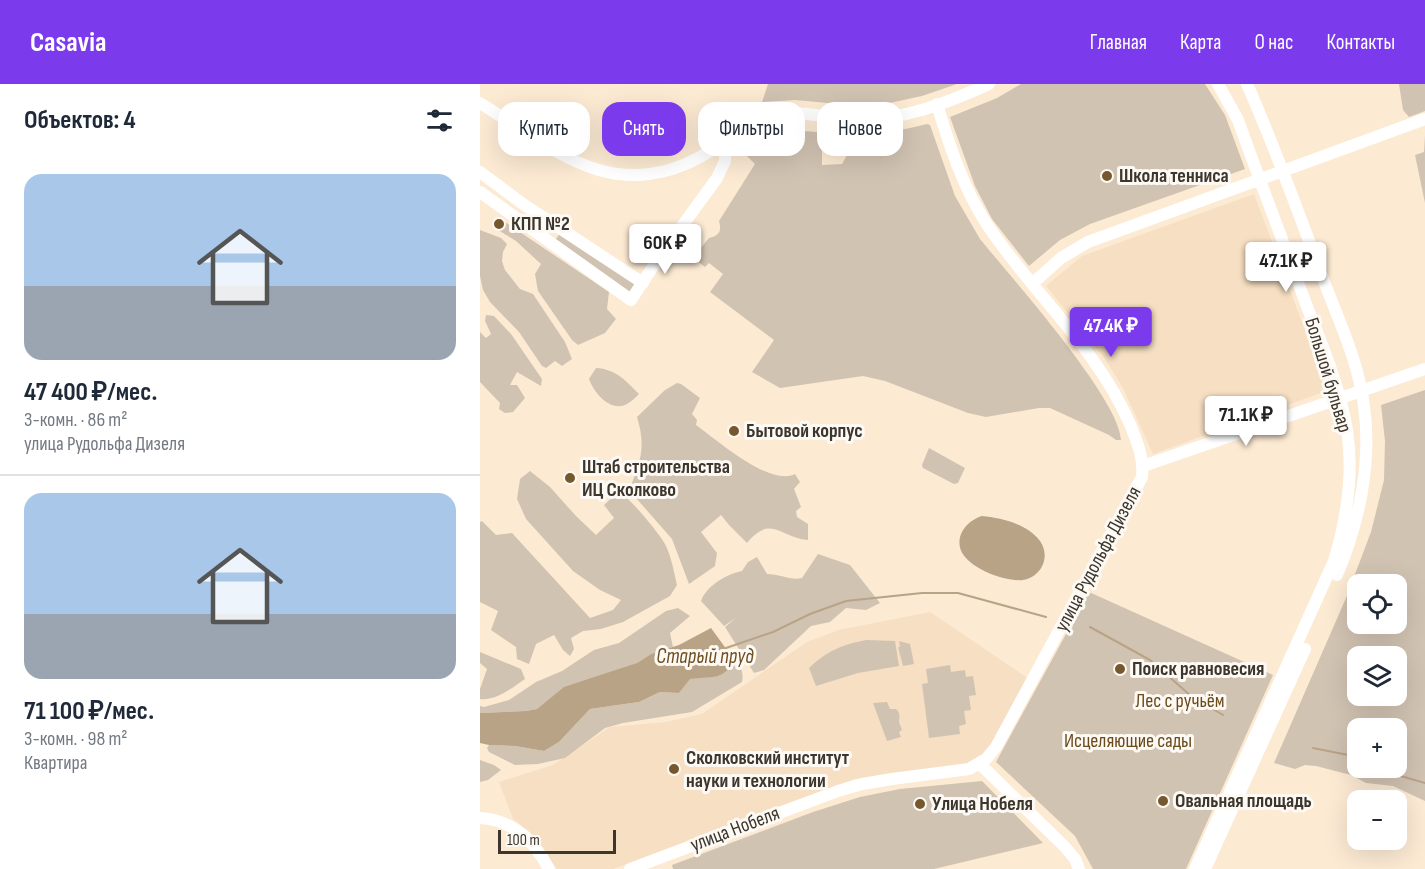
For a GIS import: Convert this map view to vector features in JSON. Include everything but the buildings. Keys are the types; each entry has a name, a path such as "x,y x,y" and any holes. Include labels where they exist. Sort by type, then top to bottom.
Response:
{"street":[{"path":"805,115 872,119 904,114 989,84"},
{"name":"Большой бульвар","path":"1195,869 1317,602 1340,543 1348,507 1349,481 1347,431 1326,357 1238,120 1218,84"},
{"name":"Большой бульвар","path":"1204,869 1325,604 1353,531 1364,479 1366,454 1362,392 1352,356 1283,170 1247,84"},
{"path":"480,103 566,157 583,166 613,174 643,176 672,170 699,156"},
{"name":"улица Рудольфа Дизеля","path":"937,104 960,173 987,224 1106,376 1137,441 1143,466 1138,486 996,747 980,764"},
{"path":"1033,283 1062,258 1088,242 1425,119"},
{"path":"480,192 631,300 717,178 725,156"},
{"path":"480,172 643,282"},
{"path":"504,209 513,196"},
{"path":"528,227 538,213"},
{"path":"1143,466 1425,369"},
{"path":"980,764 1065,847 1075,859 1079,869"},
{"name":"улица Нобеля","path":"630,869 662,863 846,789 892,778 954,772 980,764"},
{"path":"480,818 503,822 527,837 549,869"}],"shaded area":[{"path":"1254,194 1326,391 1153,454 1123,388 1105,359 1046,286 1082,256"},
{"path":"930,612 1029,679 990,749 982,758 954,769 854,779 613,869 557,869 530,832 513,819 499,782 553,765 610,727 666,722 702,714 807,642 839,630"}],"green space":[{"path":"768,84 957,84 922,96 894,102 795,100 762,102"},
{"name":"Школа тенниса","path":"1021,84 1205,84 1225,115 1245,169 1090,224 1060,240 1029,266 992,219 975,186 950,117 997,98"},
{"path":"1399,84 1425,84 1425,111 1409,117 1403,110"},
{"path":"930,125 955,196 980,239 1038,308 1084,368 1116,421 1121,440 1116,440 1050,408 986,417 968,413 885,381 863,376 780,388 752,372 774,340 710,292 723,274 709,263 705,267 690,255 693,252 696,254 709,238 719,233 719,221 755,164 747,156 805,156 805,131 817,132 817,156 822,156 822,165 842,164 846,156 903,156 903,129"},
{"path":"1425,135 1425,203 1415,155 1424,152"},
{"path":"505,222 609,292 607,309 616,319 605,333 578,345 572,340 538,291 535,274 541,264 516,241 498,230"},
{"path":"480,230 501,238 507,244 502,261 505,270 520,289 533,294 565,342 572,359 562,366 555,361 546,368 542,366 519,332 490,302 483,290 480,276"},
{"path":"560,233 635,284 629,293 554,242"},
{"path":"486,315 494,316 511,334 542,379 541,386 517,372 510,385 517,385 525,398 513,412 505,413 499,409 500,403 480,382 480,332 486,338 491,334 485,321"},
{"path":"596,368 615,373 639,394 629,403 621,406 609,404 595,390 589,379"},
{"path":"677,383 700,398 692,414 697,420 696,425 730,451 758,468 784,476 795,474 800,482 794,489 801,507 796,511 797,517 808,524 808,540 770,529 755,534 747,543 721,515 701,532 717,553 715,566 689,584 672,539 629,490 637,471 642,445 637,417 665,390"},
{"path":"1425,390 1425,801 1407,793 1407,790 1366,783 1357,778 1407,778 1407,718 1347,718 1347,774 1316,766 1305,765 1295,769 1274,763 1347,595 1347,634 1407,634 1407,574 1355,574 1371,532 1384,480 1385,441 1381,405"},
{"path":"929,448 965,468 958,483 954,484 923,468 922,465"},
{"path":"530,471 550,487 596,535 614,518 604,505 618,492 623,495 643,515 665,544 671,558 677,585 670,596 623,622 601,629 583,631 571,638 574,649 570,656 563,650 554,635 536,644 529,664 517,659 516,647 491,630 498,611 480,602 480,522 482,521 496,535 512,533 590,618 613,610 621,600 600,590 573,571 526,519 517,499 520,479"},
{"path":"818,554 850,565 880,603 866,610 846,608 830,622 811,626 764,670 754,673 725,627 736,618 724,626 701,601 707,590 730,575 742,571 748,562 757,557 767,574 798,579 802,578"},
{"name":"Исцеляющие сады","path":"1089,592 1273,675 1186,869 1093,869 1075,836 996,762"},
{"path":"678,608 690,616 670,633 673,647 651,654 637,663 549,700 537,709 480,713 480,706 509,700 536,682 562,671 594,650 619,643 666,611"},
{"path":"867,640 895,641 899,666 858,673 816,686 809,668 836,649"},
{"path":"899,641 910,644 914,664 903,666 898,647 900,647"},
{"path":"480,652 521,669 525,679 498,696 480,699 480,689 487,669 480,663"},
{"path":"735,661 742,670 742,682 692,712 605,728 565,758 538,764 515,765 489,752 487,748 489,745 515,746 544,751 559,742 590,709 639,702 660,692 679,693 690,678 721,675"},
{"path":"950,665 951,672 965,670 966,677 973,676 976,695 969,696 971,710 964,711 966,724 959,726 960,734 929,738 922,684 928,683 926,669"},
{"path":"887,702 890,709 896,709 899,712 902,730 899,732 901,737 887,741 873,703"},
{"path":"480,760 501,770 488,780 480,782"},
{"path":"982,781 1043,843 934,869 673,869 672,865 813,812 860,797 900,789"}],"water":[{"path":"982,516 1014,523 1035,535 1044,548 1045,556 1041,569 1030,578 1009,579 985,571 969,561 963,555 959,541 969,523"},
{"name":"Старый пруд","path":"711,628 735,661 721,675 690,679 679,693 660,692 639,702 590,709 559,742 544,751 480,743 480,713 537,709 564,687 637,663 651,654 679,645"}],"waterway":[{"path":"726,648 773,632 810,614 846,601 922,593 958,593 1046,617"},
{"path":"1090,627 1150,660 1191,696 1223,715"},
{"path":"1313,748 1347,755"},
{"path":"1407,778 1425,783"}],"place":[{"name":"Школа тенниса","path":"1107,176"},
{"name":"КПП №2","path":"499,224"},
{"name":"Бытовой корпус","path":"734,431"},
{"name":"Штаб строительства ИЦ Сколково","path":"570,478"},
{"name":"Поиск равновесия","path":"1120,669"},
{"name":"Сколковский институт науки и технологии","path":"674,769"},
{"name":"Овальная площадь","path":"1163,801"},
{"name":"Улица Нобеля","path":"920,804"}],"park label":[{"name":"Лес с ручьём","path":"1180,701"}]}
